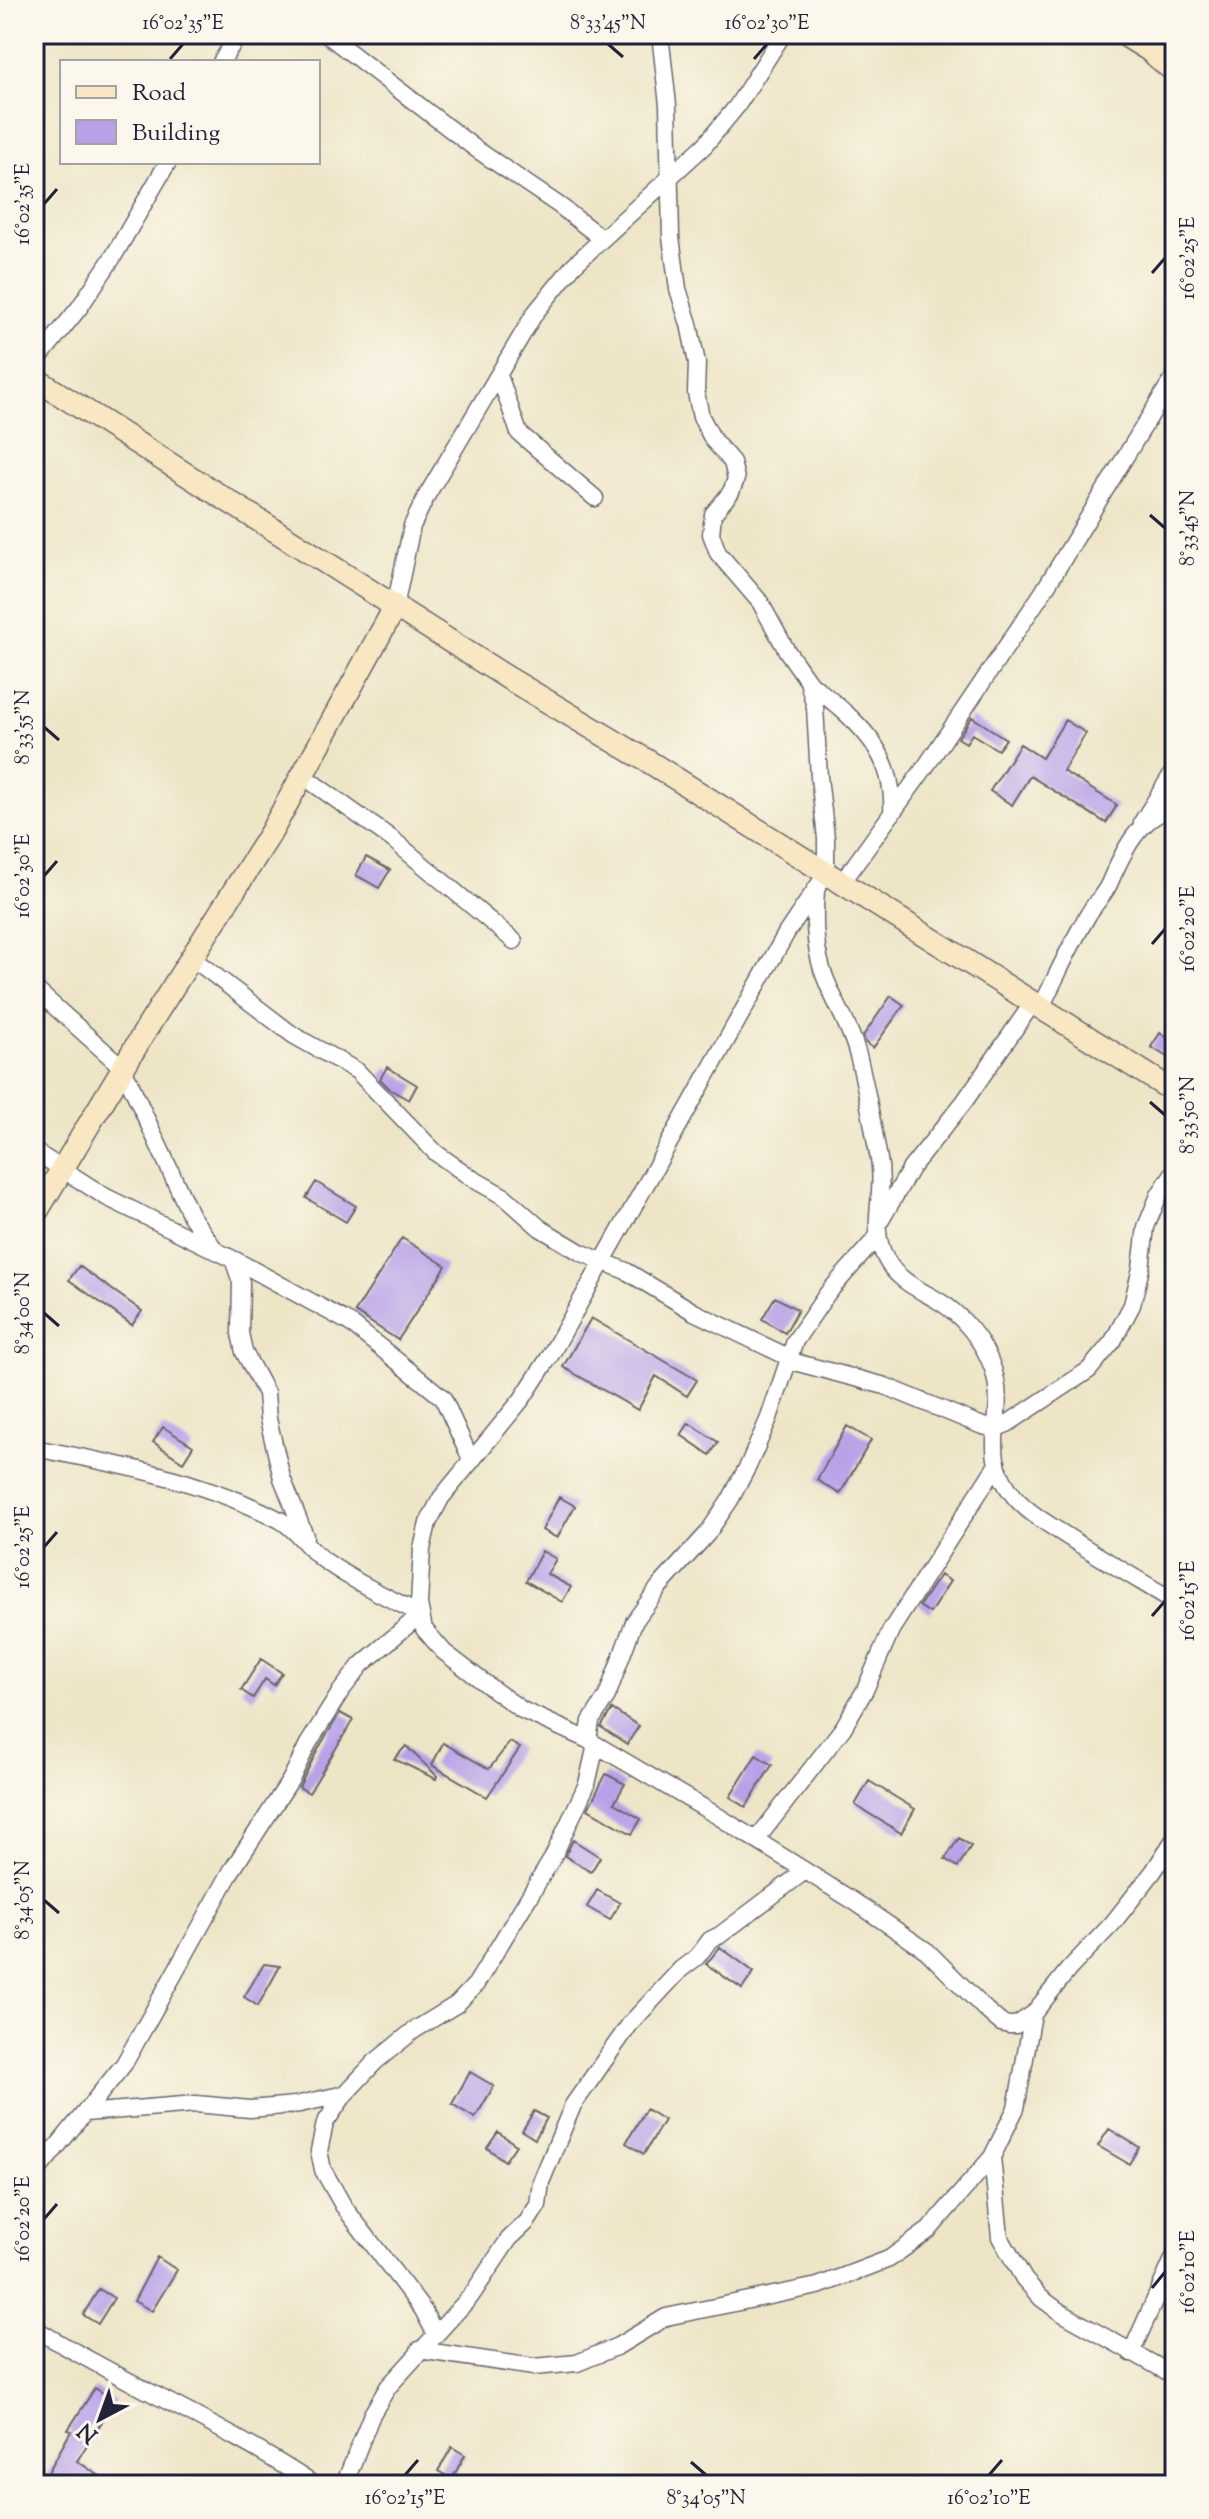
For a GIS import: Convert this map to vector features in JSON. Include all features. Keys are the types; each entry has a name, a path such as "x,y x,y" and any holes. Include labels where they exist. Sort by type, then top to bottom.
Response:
{"street":[{"path":"222,60 239,34"},
{"path":"326,34 476,149 601,238"},
{"path":"660,34 668,105 673,250 678,289 697,363 696,393 701,417 713,440 732,462 736,479 731,492 713,514 711,534 718,553 760,602 808,681 873,741 887,769 893,799 892,814"},
{"path":"34,1216 303,776 395,607 412,526 427,495 535,313 574,265 601,238 705,145 737,106 783,34"},
{"path":"1123,34 1149,50 1175,72"},
{"path":"34,364 79,308 113,257 167,164"},
{"path":"499,375 519,433 595,498"},
{"path":"1175,375 1043,592 892,814 828,882 787,932 550,1356 529,1388 441,1498 428,1523 420,1575 424,1629 444,1652 522,1710 592,1742 756,1840 927,1951 1001,2023 1016,2025 1033,2014 1069,1969 1112,1924 1175,1838"},
{"path":"34,378 828,882 1175,1092"},
{"path":"808,681 818,740 828,882 816,944 823,972 857,1051 882,1173 877,1233 887,1261 902,1279 962,1319 980,1344 993,1369 999,1399 994,1429 996,1466 1014,1497 1035,1515 1175,1602"},
{"path":"435,2333 423,2310 344,2207 323,2170 319,2151 325,2123 345,2094 375,2062 413,2031 457,2004 476,1984 552,1859 587,1784 591,1721 607,1696 634,1622 659,1587 707,1534 749,1464 769,1418 795,1341 827,1294 877,1233 911,1168 1036,1007 1175,769"},
{"path":"303,776 440,876 514,941"},
{"path":"1136,832 1166,809 1175,808"},
{"path":"192,958 293,1035 357,1071 436,1153 505,1197 540,1228 602,1263 626,1271 694,1312 788,1358 885,1386 994,1429 1007,1424 1089,1370 1113,1341 1132,1305 1146,1227 1159,1195 1175,1170"},
{"path":"34,988 123,1068 191,1216 217,1252"},
{"path":"34,1151 106,1197 233,1259 350,1323 443,1398 471,1460"},
{"path":"233,1259 241,1282 240,1322 244,1352 266,1393 268,1419 282,1478 309,1547"},
{"path":"34,1448 158,1473 206,1488 282,1521 321,1559 368,1588 421,1614"},
{"path":"756,1840 843,1728 865,1690 891,1630 996,1466"},
{"path":"34,2175 124,2064 232,1870 291,1779 308,1744 341,1691 361,1665 421,1614"},
{"path":"344,2485 372,2414 388,2387 471,2296 509,2239 527,2222 538,2205 541,2182 573,2105 630,2024 710,1940 805,1871"},
{"path":"419,2350 534,2367 577,2363 618,2346 666,2317 818,2286 889,2259 929,2230 992,2157 1016,2108 1033,2014"},
{"path":"85,2113 196,2104 250,2109 295,2105 345,2094"},
{"path":"992,2157 1000,2237 1024,2279 1041,2298 1060,2312 1175,2376"},
{"path":"1131,2353 1175,2255"},
{"path":"34,2328 241,2440 314,2485"}],"building":[{"path":"972,717 1006,739 998,750 972,734 966,743 958,738"},
{"path":"1065,720 1086,733 1063,771 1117,805 1106,823 1030,776 1012,805 990,791 1020,744 1042,758"},
{"path":"366,857 390,870 379,888 356,875"},
{"path":"891,996 904,1005 873,1048 863,1036"},
{"path":"1160,1033 1175,1043 1175,1062 1151,1047"},
{"path":"387,1067 417,1085 409,1100 391,1090 380,1079"},
{"path":"316,1182 356,1206 346,1222 306,1198"},
{"path":"402,1238 446,1266 398,1340 355,1312"},
{"path":"79,1266 142,1311 132,1325 69,1280"},
{"path":"775,1297 798,1310 785,1333 762,1319"},
{"path":"591,1318 697,1380 687,1396 656,1376 638,1410 563,1367"},
{"path":"689,1423 718,1442 710,1455 681,1435"},
{"path":"847,1426 871,1440 840,1494 817,1480"},
{"path":"163,1427 193,1446 183,1462 153,1442"},
{"path":"559,1497 575,1506 557,1538 542,1530"},
{"path":"542,1551 556,1559 547,1574 571,1587 562,1602 526,1581"},
{"path":"940,1575 950,1581 930,1613 919,1606"},
{"path":"261,1659 282,1673 274,1685 265,1679 253,1698 241,1690"},
{"path":"612,1709 639,1726 627,1744 601,1727"},
{"path":"340,1713 353,1720 309,1793 299,1787"},
{"path":"510,1742 520,1748 487,1797 432,1765 443,1743 489,1769"},
{"path":"406,1746 437,1776 436,1779 394,1759"},
{"path":"756,1755 772,1765 746,1807 730,1797"},
{"path":"606,1774 625,1784 614,1803 641,1819 632,1834 588,1809"},
{"path":"869,1781 915,1809 901,1833 855,1805"},
{"path":"959,1838 971,1846 958,1867 945,1859"},
{"path":"573,1840 600,1857 591,1872 565,1856"},
{"path":"597,1890 620,1903 610,1920 587,1907"},
{"path":"720,1947 754,1972 742,1989 706,1964"},
{"path":"264,1964 280,1966 258,2006 244,1997"},
{"path":"470,2072 494,2086 475,2118 452,2104"},
{"path":"646,2109 664,2120 644,2154 626,2143"},
{"path":"534,2111 547,2118 535,2139 522,2131"},
{"path":"1109,2129 1139,2147 1129,2164 1098,2146"},
{"path":"498,2132 516,2145 505,2161 487,2148"},
{"path":"157,2257 177,2270 152,2311 134,2301"},
{"path":"99,2289 114,2298 98,2324 83,2315"},
{"path":"95,2388 115,2401 77,2461 113,2485 41,2485 71,2431 68,2430"},
{"path":"452,2447 465,2455 452,2479 438,2471"}]}
